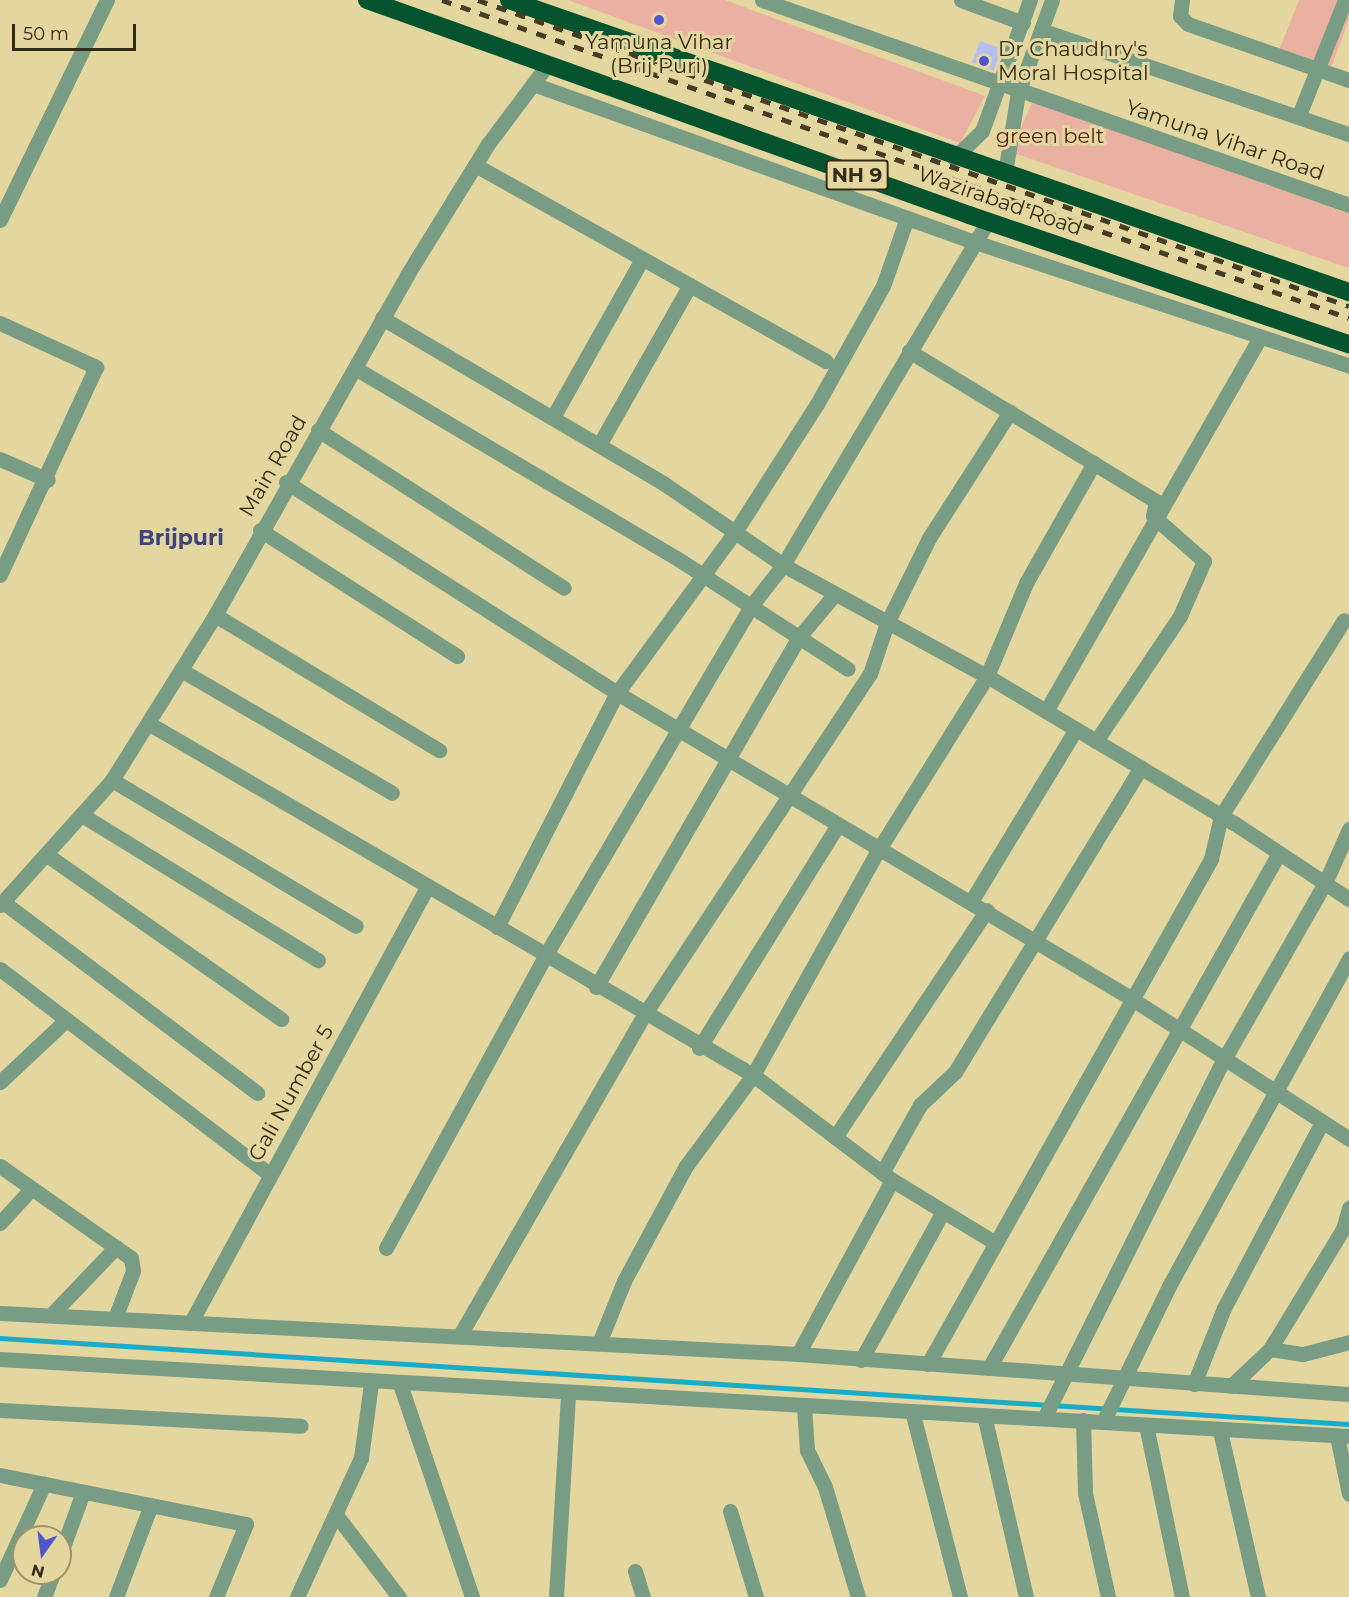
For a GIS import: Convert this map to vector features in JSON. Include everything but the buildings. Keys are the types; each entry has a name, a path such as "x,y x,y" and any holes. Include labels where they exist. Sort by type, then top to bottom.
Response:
{"highway":[{"name":"Wazirabad Road","path":"367,0 988,221 1349,344"},
{"name":"Wazirabad Road","path":"509,0 954,158 1005,173 1349,292"}],"street":[{"path":"0,220 107,0"},
{"name":"Yamuna Vihar Road","path":"762,0 1018,93 1349,205"},
{"path":"962,0 1023,23"},
{"path":"954,158 982,131 1002,86 1030,0"},
{"path":"1005,173 1018,93 1052,0"},
{"path":"1182,0 1180,16 1188,24 1349,80"},
{"path":"1299,116 1345,0"},
{"path":"1041,30 1349,134"},
{"name":"Main Road","path":"2,903 112,780 215,615 286,482 475,165 547,65"},
{"path":"533,84 975,243 1349,366"},
{"path":"475,165 826,361"},
{"path":"497,927 617,693 655,648 702,574 735,532 883,286 907,218"},
{"path":"386,1248 545,956 678,728 751,606 783,565 988,221"},
{"path":"553,417 642,259"},
{"path":"599,445 690,285"},
{"path":"382,318 599,445 783,565 987,676 1141,767 1349,899"},
{"path":"0,323 96,367 48,480 0,575"},
{"path":"1046,711 1153,516 1260,337"},
{"path":"909,351 1156,501 1153,516"},
{"path":"355,368 702,574 848,669"},
{"path":"460,1335 644,1015 787,795 870,674 887,623 930,538 1011,412"},
{"path":"318,430 564,588"},
{"path":"0,459 48,480"},
{"path":"599,1342 624,1281 686,1166 753,1075 879,849 987,676 1026,583 1094,463"},
{"path":"286,482 617,693 879,849 972,900 1129,997 1223,1061 1349,1139"},
{"path":"1096,741 1205,569 1204,561 1153,516"},
{"path":"260,530 458,656"},
{"path":"596,987 799,637 834,594"},
{"path":"215,615 439,750"},
{"path":"928,1364 1129,997 1211,859 1221,816 1344,620"},
{"path":"181,670 392,793"},
{"path":"148,723 428,886 699,1048 753,1075 887,1176 942,1213 994,1242"},
{"path":"972,900 1076,729"},
{"path":"798,1354 920,1105 955,1072 1141,767"},
{"path":"112,780 356,926"},
{"path":"82,815 318,960"},
{"path":"699,1048 838,825"},
{"path":"1044,1418 1223,1061 1325,883 1349,829"},
{"path":"989,1368 1279,853"},
{"path":"47,855 281,1019"},
{"name":"Gali Number 5","path":"190,1322 428,886"},
{"path":"2,903 257,1093"},
{"path":"835,1137 987,910"},
{"path":"1103,1422 1273,1092 1349,958"},
{"path":"0,969 269,1174"},
{"path":"0,1082 66,1020"},
{"path":"1194,1384 1224,1308 1322,1122"},
{"path":"0,1166 30,1190 117,1247 134,1264 115,1318"},
{"path":"0,1223 30,1190"},
{"path":"1231,1386 1270,1349 1343,1228 1349,1208"},
{"path":"861,1360 942,1213"},
{"path":"51,1315 117,1247"},
{"path":"0,1313 798,1354 1349,1395"},
{"path":"1270,1349 1303,1354 1349,1342"},
{"path":"0,1359 371,1383 1083,1420 1220,1431 1343,1436 1349,1494"},
{"path":"297,1597 337,1516 366,1443 371,1383"},
{"path":"400,1384 472,1597"},
{"path":"556,1597 568,1394"},
{"path":"804,1407 807,1450 825,1487 858,1597"},
{"path":"0,1410 301,1426"},
{"path":"912,1411 960,1597"},
{"path":"984,1415 1026,1597"},
{"path":"1083,1420 1085,1493 1108,1597"},
{"path":"1146,1425 1182,1597"},
{"path":"1220,1431 1258,1597"},
{"path":"0,1475 246,1524 216,1597"},
{"path":"0,1580 44,1484"},
{"path":"71,1525 83,1492"},
{"path":"116,1597 151,1505"},
{"path":"730,1511 756,1597"},
{"path":"337,1516 399,1597"},
{"path":"635,1571 643,1597"}],"green space":[{"name":"green belt","path":"568,0 725,0 985,96 960,143"},
{"path":"1299,0 1349,0 1349,19 1329,73 1278,53"},
{"name":"green belt","path":"1033,100 1349,214 1349,268 1011,152"}],"waterway":[{"path":"0,1338 1349,1424"}],"railway":[{"path":"442,0 1349,318"},
{"path":"478,0 1349,306"}],"place":[{"name":"Yamuna Vihar (Brij Puri)","path":"659,20"},
{"name":"Dr Chaudhry's Moral Hospital","path":"984,61"}],"district":[{"name":"Brijpuri","path":"181,538"}]}
